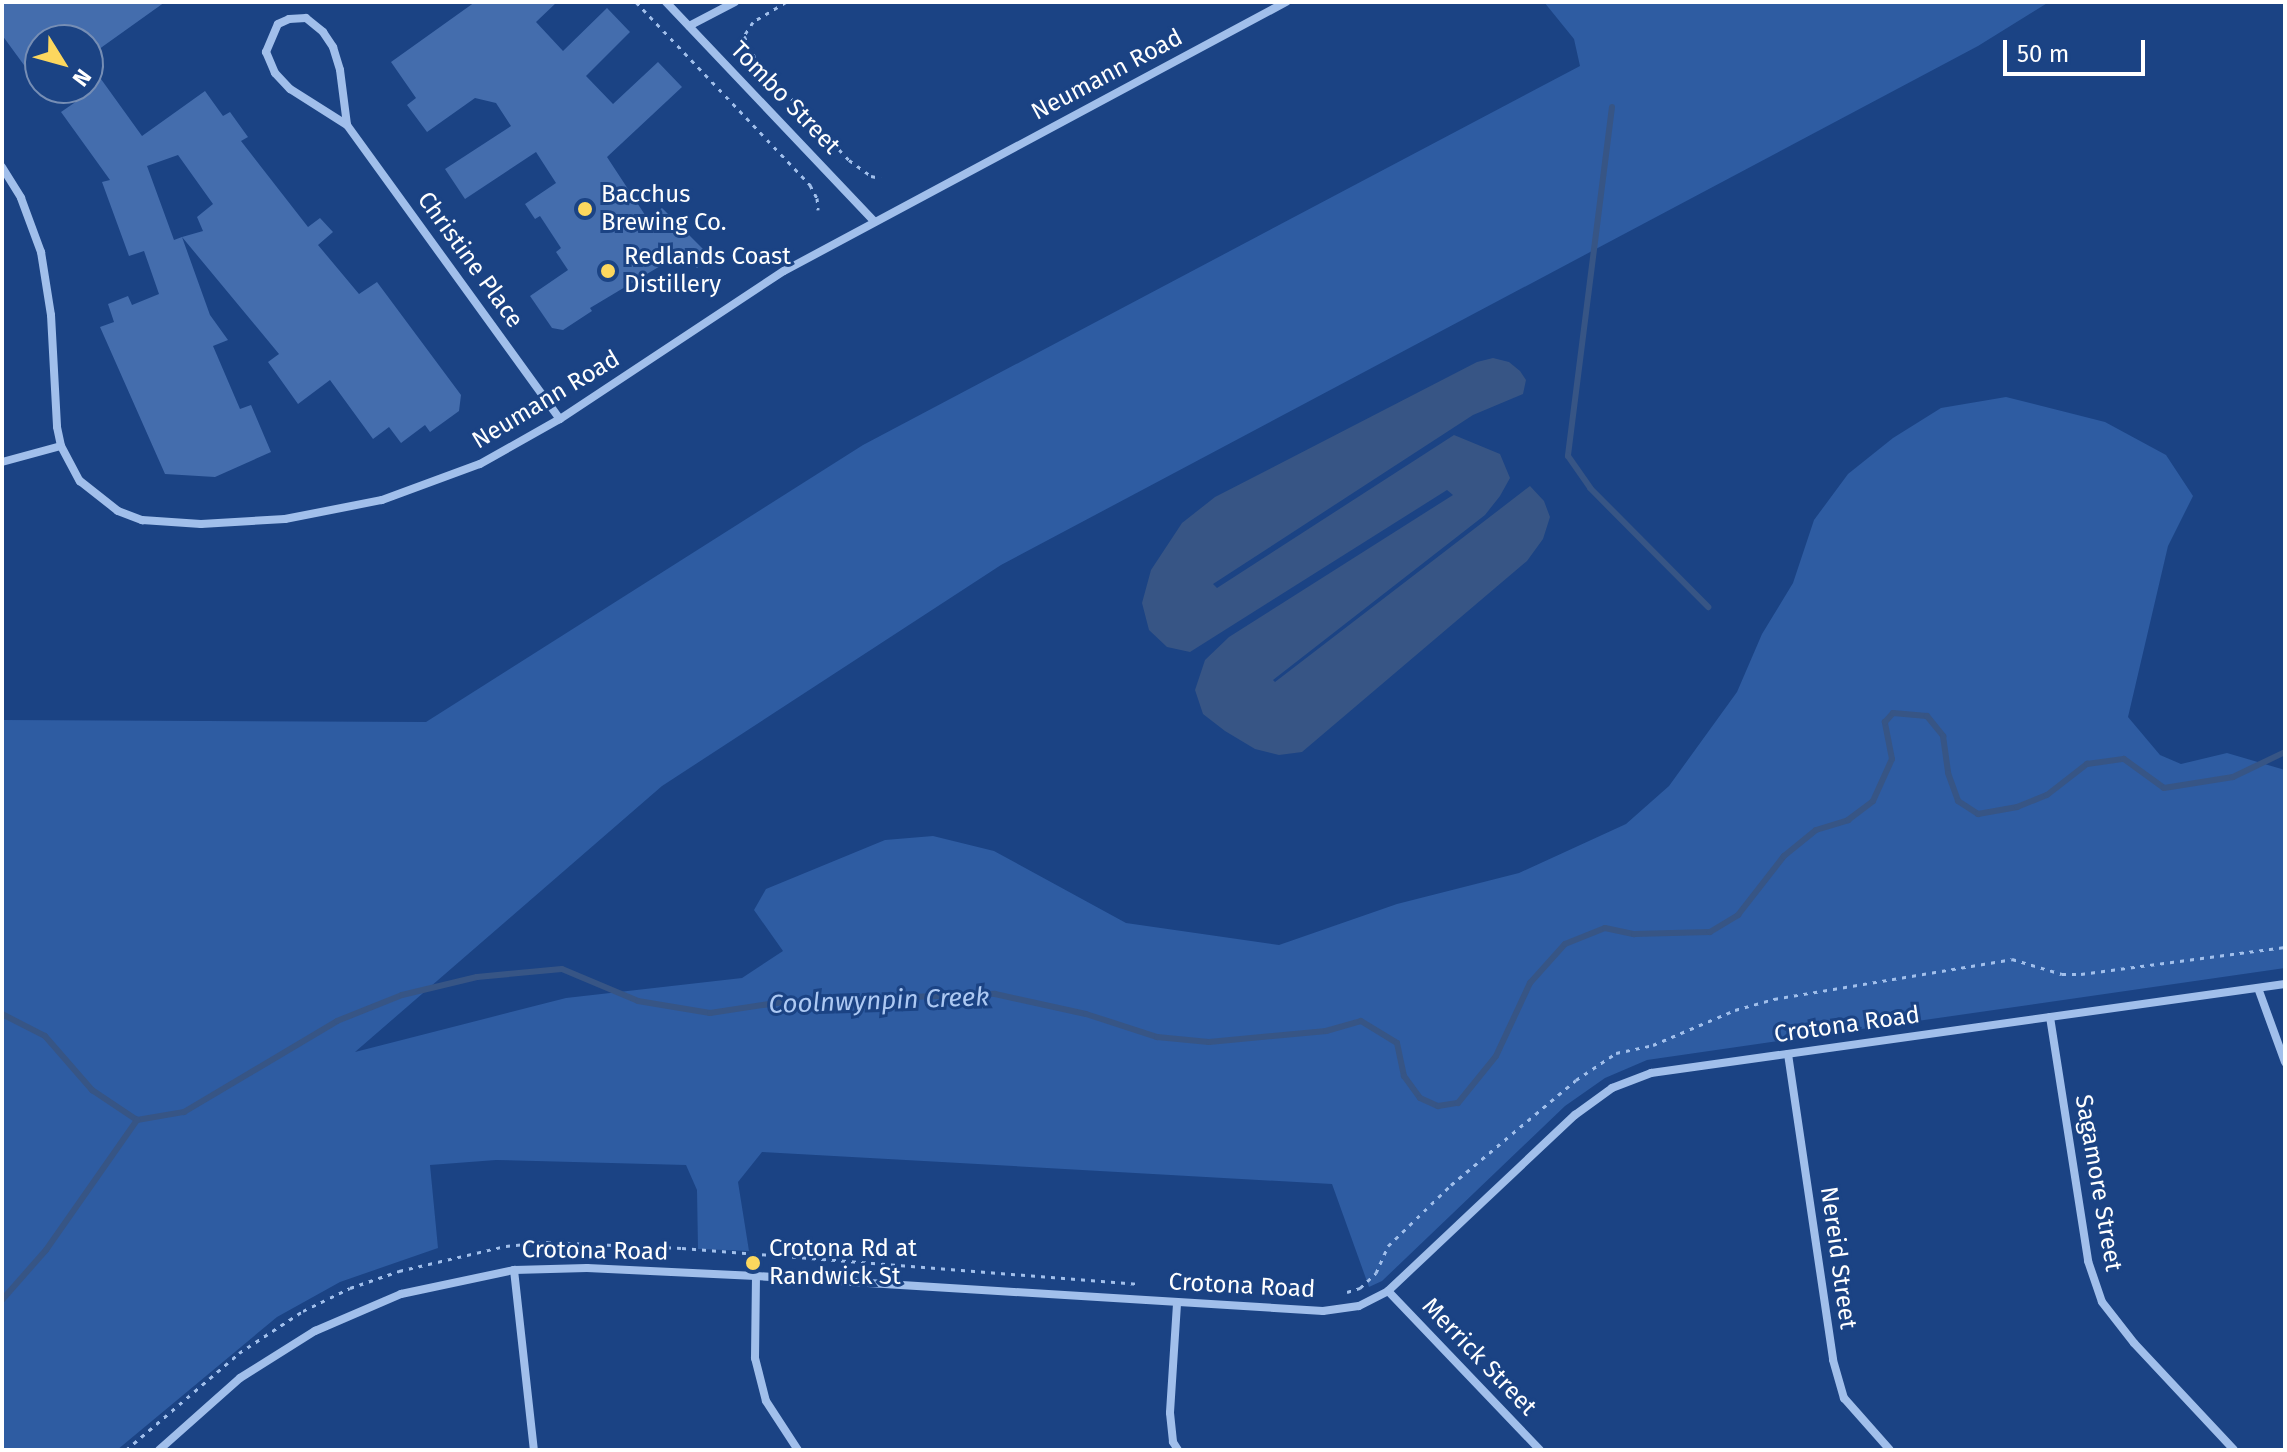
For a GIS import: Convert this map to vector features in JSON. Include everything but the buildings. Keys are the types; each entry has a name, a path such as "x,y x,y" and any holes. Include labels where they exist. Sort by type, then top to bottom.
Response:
{"street":[{"name":"Tombo Street","path":"666,2 875,222"},
{"path":"689,26 735,2"},
{"name":"Neumann Road","path":"2,167 31,222 48,282 61,446 80,481 118,511 142,520 171,524 239,523 335,512 428,485 480,464 560,419 784,271 1286,2"},
{"name":"Christine Place","path":"347,125 340,70 323,32 306,18 289,19 278,24 266,52 275,73 290,89 347,125 560,419"},
{"path":"2,462 61,446"},
{"name":"Crotona Road","path":"159,1450 240,1378 315,1331 401,1294 514,1270 587,1268 756,1276 1323,1311 1359,1306 1388,1291 1575,1115 1612,1088 1651,1073 2285,984"},
{"path":"2258,988 2285,1062"},
{"name":"Sagamore Street","path":"2050,1017 2088,1261 2102,1302 2134,1343 2234,1450"},
{"name":"Nereid Street","path":"1788,1054 1833,1360 1844,1398 1890,1450"},
{"path":"514,1270 534,1450"},
{"path":"756,1276 755,1358 766,1401 798,1450"},
{"name":"Merrick Street","path":"1388,1291 1540,1450"},
{"path":"1177,1304 1170,1413 1173,1442 1178,1450"}],"path":[{"path":"636,2 810,185 817,198 818,210"},
{"path":"786,2 753,22 744,36 757,62 849,160 871,176 881,178"},
{"path":"1334,1295 1360,1288 1376,1273 1388,1246 1411,1222 1576,1080 1616,1053 1653,1045 1735,1010 1774,999 2012,959 2062,974 2081,974 2285,947"},
{"path":"126,1450 239,1353 303,1311 399,1271 506,1246 547,1242 682,1248 1147,1285"}],"shaded area":[{"path":"1544,2 2049,2 1978,46 1001,565 662,786 355,1052 566,998 742,978 783,951 754,910 766,889 885,840 933,836 994,851 1126,923 1279,945 1397,904 1519,873 1626,824 1669,786 1737,692 1762,634 1793,583 1814,520 1848,474 1893,438 1941,408 2006,397 2105,422 2166,455 2193,496 2168,546 2128,717 2160,755 2181,764 2227,753 2285,770 2285,968 1647,1060 1605,1078 1565,1106 1382,1281 1369,1287 1332,1184 762,1152 738,1182 749,1251 698,1249 697,1190 686,1165 496,1160 430,1165 438,1248 340,1282 277,1317 117,1450 2,1450 2,720 426,722 863,445 1580,66 1574,39"},
{"path":"1493,358 1509,362 1520,371 1526,380 1523,394 1473,415 1213,584 1217,588 1454,435 1500,454 1510,478 1500,496 1485,515 1273,680 1275,682 1530,486 1544,501 1550,517 1543,539 1527,561 1302,752 1279,755 1255,749 1225,731 1203,714 1195,690 1205,660 1229,637 1453,495 1447,490 1190,652 1167,647 1149,630 1142,603 1151,570 1182,523 1215,497 1477,362"}],"waterway":[{"path":"1612,107 1568,456 1590,488 1708,607"},
{"name":"Coolnwynpin Creek","path":"2,1014 45,1036 92,1090 137,1120 184,1112 337,1021 402,995 477,977 562,969 638,1001 710,1013 783,1002 995,994 1086,1014 1157,1037 1209,1042 1326,1031 1361,1021 1397,1043 1404,1076 1420,1098 1438,1106 1458,1103 1496,1056 1530,983 1565,944 1605,928 1634,934 1710,932 1738,915 1784,856 1816,830 1848,820 1873,801 1892,759 1885,722 1893,713 1927,716 1943,736 1948,773 1958,801 1978,814 2017,807 2047,795 2087,764 2124,759 2164,788 2233,777 2285,752"},
{"path":"2,1300 46,1250 137,1120"}],"place":[{"name":"Bacchus Brewing Co.","path":"585,209"},
{"name":"Redlands Coast Distillery","path":"608,271"},
{"name":"Crotona Rd at Randwick St","path":"753,1263"}]}
